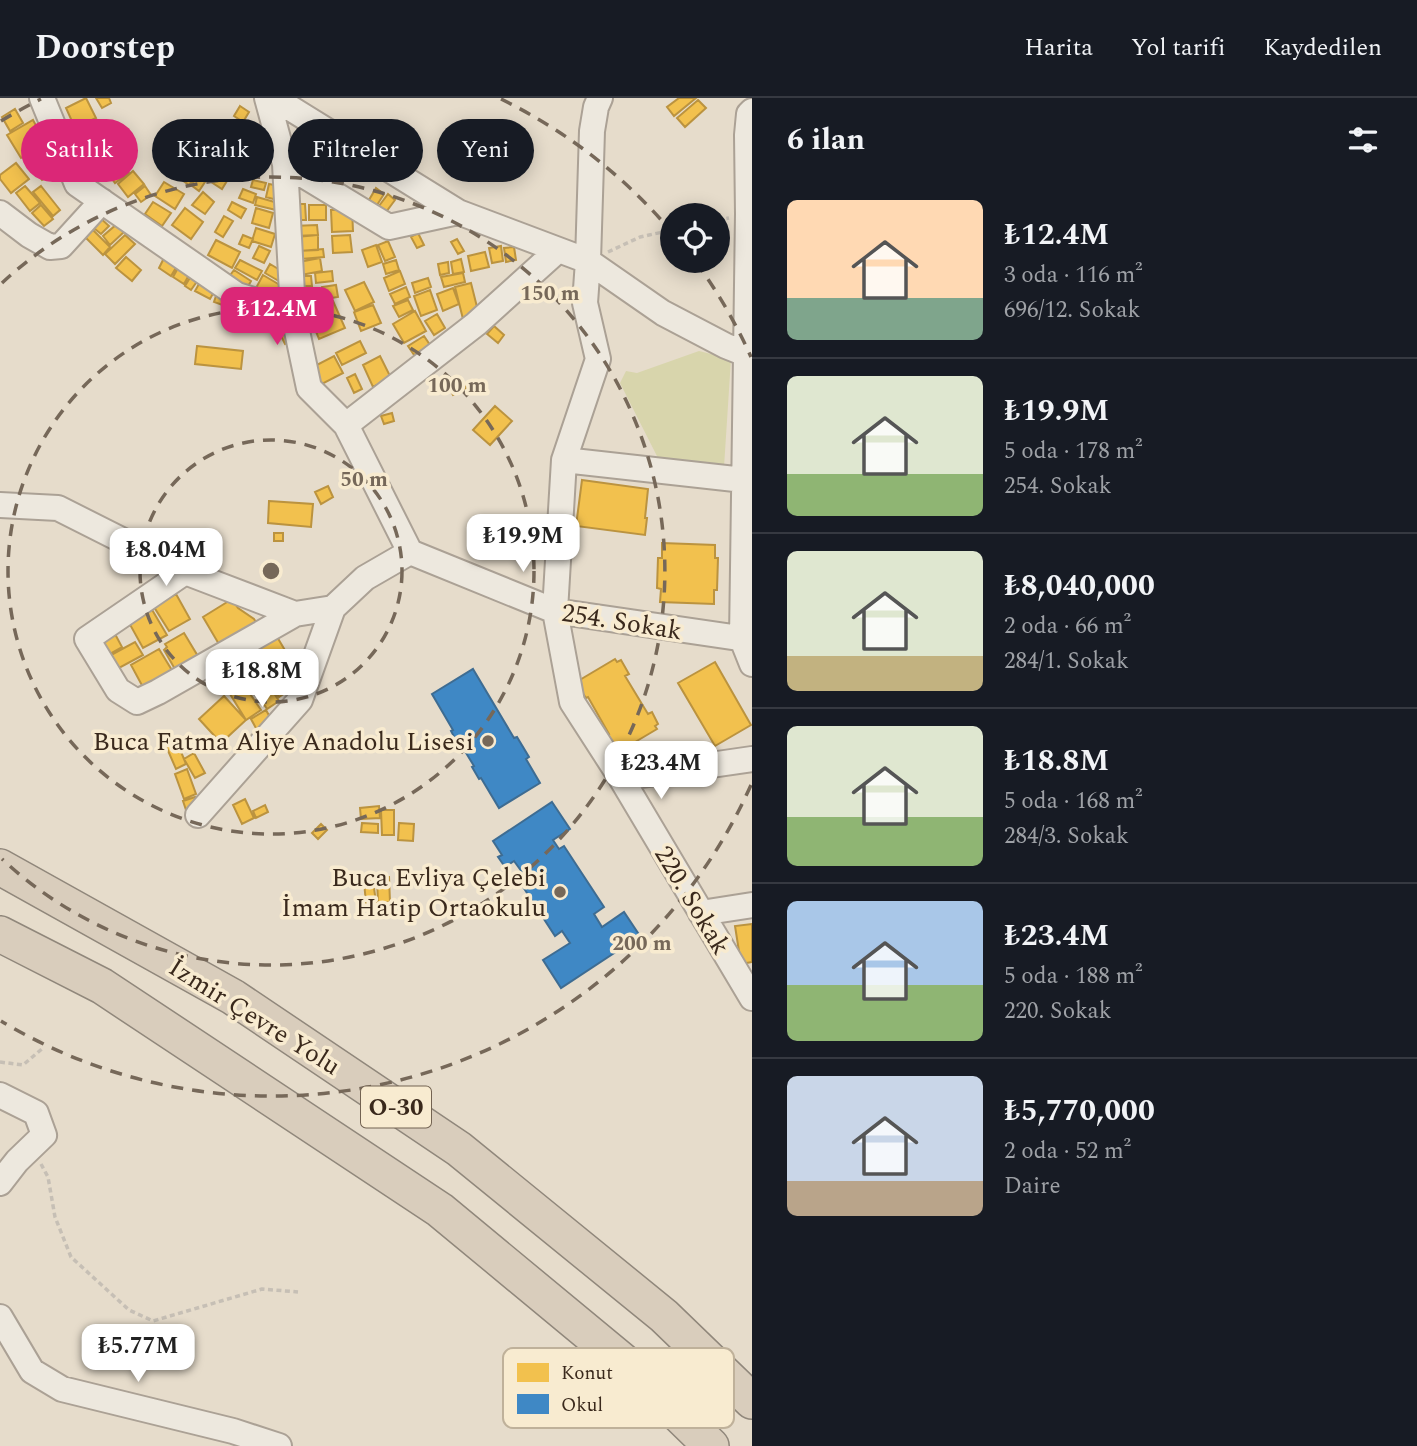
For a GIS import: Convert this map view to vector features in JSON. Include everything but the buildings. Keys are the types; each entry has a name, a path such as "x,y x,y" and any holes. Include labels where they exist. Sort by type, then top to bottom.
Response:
{"highway":[{"name":"İzmir Çevre Yolu","path":"0,867 233,997 459,1149 664,1316 697,1348"},
{"name":"O-30","path":"0,934 102,986 440,1210 607,1348"},
{"name":"İzmir Çevre Yolu","path":"734,1384 752,1401"},
{"name":"O-30","path":"693,1428 712,1446"}],"street":[{"path":"42,98 77,184 237,295 293,312"},
{"path":"198,814 300,700 334,608 365,578 410,552 346,425 309,388 293,312 285,164 267,98"},
{"path":"274,98 458,212 588,261 663,313 749,354"},
{"name":"220. Sokak","path":"600,98 592,131 585,303 598,359 564,460 555,611 572,702 748,986"},
{"path":"752,111 749,114 747,135 749,354 744,480 747,639 752,664"},
{"path":"285,164 389,228 458,212"},
{"path":"0,213 50,247 61,246 102,201"},
{"path":"346,425 477,324 558,250"},
{"path":"564,460 744,480"},
{"path":"0,505 58,508 185,572 295,614"},
{"name":"254. Sokak","path":"410,552 555,611 747,639"},
{"path":"185,572 87,639 118,690 137,702 295,614 334,608"},
{"path":"621,778 752,759"},
{"path":"701,913 752,905"},
{"path":"0,1095 36,1113 44,1136 17,1161 0,1183"},
{"path":"0,1317 32,1371 62,1389 279,1446"}],"path":[{"path":"588,261 640,237 660,233"},
{"path":"0,1062 23,1065 43,1048"},
{"path":"31,1147 48,1177 55,1217 71,1257 129,1310 153,1321 262,1289 298,1292"}],"shaded area":[{"path":"699,351 731,359 724,467 661,464 620,383 626,371 637,373"}],"place":[{"name":"Buca Fatma Aliye Anadolu Lisesi","path":"488,741"},
{"name":"Buca Evliya Çelebi İmam Hatip Ortaokulu","path":"560,892"}]}
